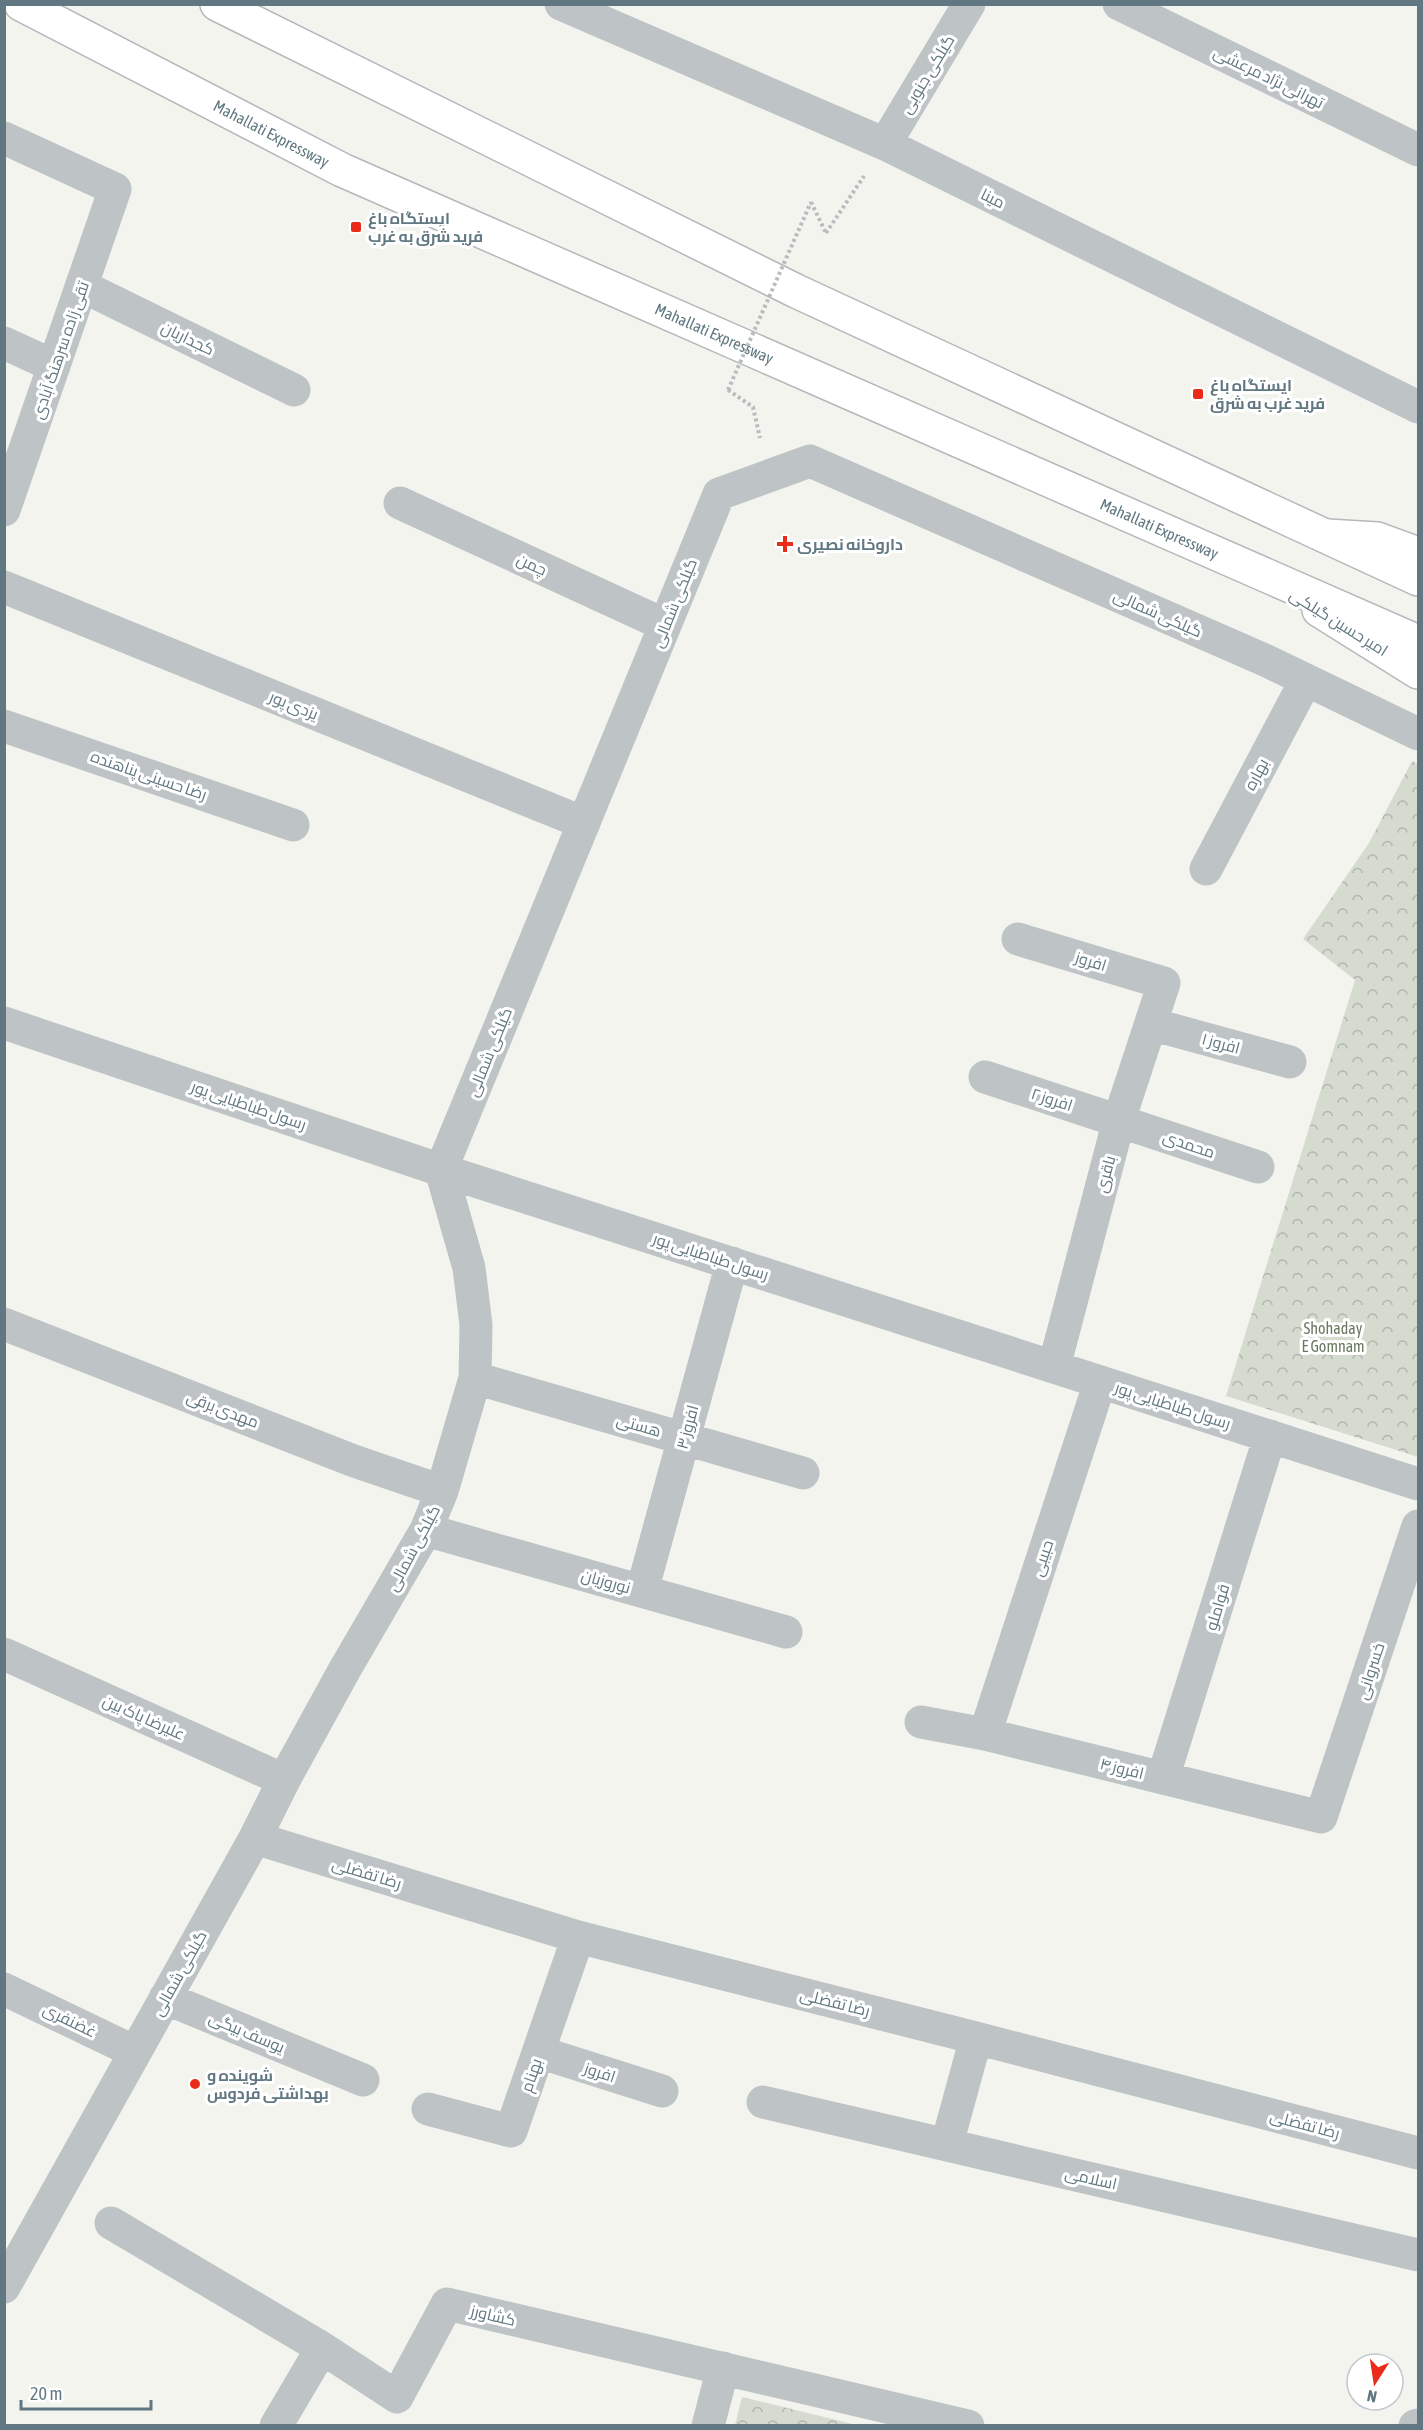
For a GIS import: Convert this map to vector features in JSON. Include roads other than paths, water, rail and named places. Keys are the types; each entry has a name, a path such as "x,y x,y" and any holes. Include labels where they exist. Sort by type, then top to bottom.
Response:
{"main road":[{"name":"Mahallati Expressway","path":"21,4 342,171 1419,642"},
{"path":"217,4 796,291 1419,579"},
{"path":"1326,536 1377,539 1419,554"},
{"name":"امیر حسین گیلکی","path":"1260,572 1419,672"}],"street":[{"name":"مینا","path":"561,4 885,144 1419,407"},
{"name":"گیلکی جنوبی","path":"885,144 969,4"},
{"name":"تهرانی نژاد مرعشی","path":"1119,4 1419,150"},
{"name":"تقی زاده سرهنگ آبادی","path":"4,138 115,189 4,510"},
{"name":"کجداریان","path":"82,286 294,390"},
{"path":"4,343 54,366"},
{"name":"گيلکی شمالی","path":"4,2287 255,1838 350,1659 426,1530 442,1491 475,1378 476,1326 469,1268 441,1170 719,494 810,461 1306,680 1419,734"},
{"name":"چمن","path":"400,503 665,625"},
{"name":"یزدی پور","path":"4,587 584,823"},
{"name":"بهاره","path":"1206,869 1306,680"},
{"name":"رضا حسینی پناهنده","path":"4,726 293,825"},
{"name":"افروز","path":"1018,939 1164,983"},
{"name":"باقری","path":"1054,1367 1119,1120 1164,983"},
{"name":"رسول طباطبایی پور","path":"4,1023 441,1170 1419,1484"},
{"name":"افروز ۱","path":"1151,1024 1290,1062"},
{"name":"افروز ۲","path":"985,1077 1119,1120"},
{"name":"محمدی","path":"1119,1120 1258,1167"},
{"name":"افروز ۳","path":"642,1591 732,1263"},
{"name":"مهدی برقی","path":"4,1324 354,1461 442,1491"},
{"name":"هستی","path":"475,1378 803,1473"},
{"name":"حبیبی","path":"985,1734 1100,1382"},
{"name":"قواملو","path":"1163,1778 1270,1437"},
{"name":"خسروانی","path":"1321,1817 1419,1526"},
{"name":"نوروزیان","path":"426,1530 786,1632"},
{"name":"علیرضا پاک بین","path":"4,1654 284,1780"},
{"name":"افروز ۴","path":"921,1722 985,1734 1321,1817"},
{"name":"رضا تفضلی","path":"255,1838 578,1937 1419,2153"},
{"name":"بهنام","path":"428,2109 511,2131 578,1937"},
{"name":"غضنفری","path":"4,1989 135,2052"},
{"name":"یوسف بیگی","path":"165,1998 363,2080"},
{"path":"947,2144 976,2038"},
{"name":"افروز","path":"539,2052 662,2091"},
{"name":"اسلامی","path":"763,2102 1419,2255"},
{"name":"کشاورز","path":"111,2223 322,2348 397,2397 447,2304 968,2426"},
{"path":"276,2426 322,2348"},
{"path":"708,2426 723,2368"}],"place":[{"name":"ایستگاه باغ فرید شرق به غرب","path":"356,227"},
{"name":"ایستگاه باغ فرید غرب به شرق","path":"1198,394"},
{"name":"داروخانه نصیری","path":"785,544"},
{"name":"شوینده و بهداشتی فردوس","path":"195,2084"}],"park label":[{"name":"Shohaday E Gomnam","path":"1333,1337"}]}
